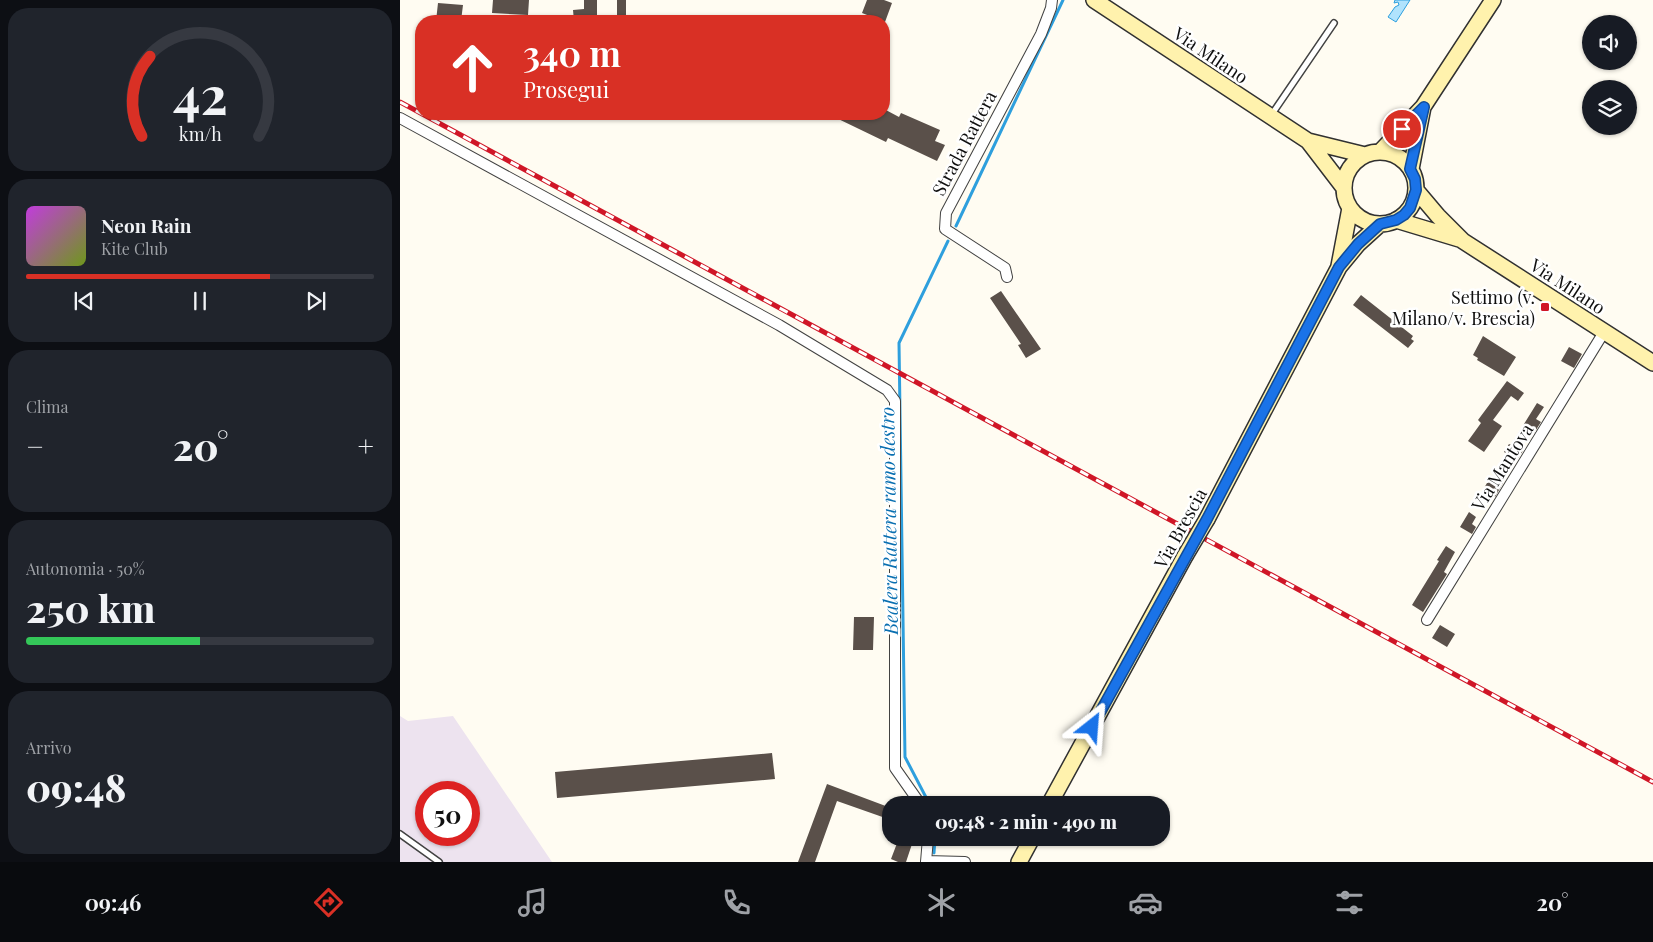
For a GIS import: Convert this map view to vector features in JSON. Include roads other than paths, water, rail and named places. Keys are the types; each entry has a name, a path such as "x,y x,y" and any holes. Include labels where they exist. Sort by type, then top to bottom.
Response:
{"main road":[{"name":"Via Milano","path":"1094,0 1308,141 1364,155"},
{"path":"1380,152 1424,107 1493,0"},
{"path":"1410,169 1424,107"},
{"name":"Via Milano","path":"1308,141 1344,188"},
{"path":"1380,152 1392,154 1402,160 1410,169 1415,179 1416,190 1410,208 1404,215 1396,220 1380,224 1368,222 1350,208 1344,188 1345,178 1349,169 1356,161 1364,155 1380,152"},
{"name":"Via Milano","path":"1416,190 1463,241 1653,363"},
{"path":"1339,267 1350,208"},
{"name":"Via Milano","path":"1396,220 1463,241"},
{"path":"1339,267 1358,244 1380,224"},
{"name":"Via Brescia","path":"1055,796 1207,519 1339,267"},
{"path":"1018,862 1027,846"}],"street":[{"name":"Strada Rattera","path":"1007,278 1005,268 945,229 946,213 1041,34 1051,8 1052,0"},
{"path":"400,118 779,325 887,390 895,401 895,768 915,796"},
{"name":"Via Mantova","path":"1427,620 1604,332"},
{"path":"927,846 926,861 965,862"}],"lane":[{"path":"1270,117 1334,23"},
{"path":"400,834 439,862"}],"water":[{"path":"1395,0 1410,0 1396,22 1388,17 1395,7 1399,5 1398,2 1394,3"}],"waterway":[{"name":"Bealera Rattera ramo destro","path":"956,226 1063,0"},
{"name":"Bealera Rattera ramo destro","path":"925,796 905,757 899,343 948,241"},
{"name":"Bealera Rattera ramo destro","path":"934,846 934,853"}],"railway":[{"path":"400,102 415,110"},
{"path":"433,120 1653,782"}],"place":[{"name":"Settimo (v. Milano/v. Brescia)","path":"1545,307"}]}
